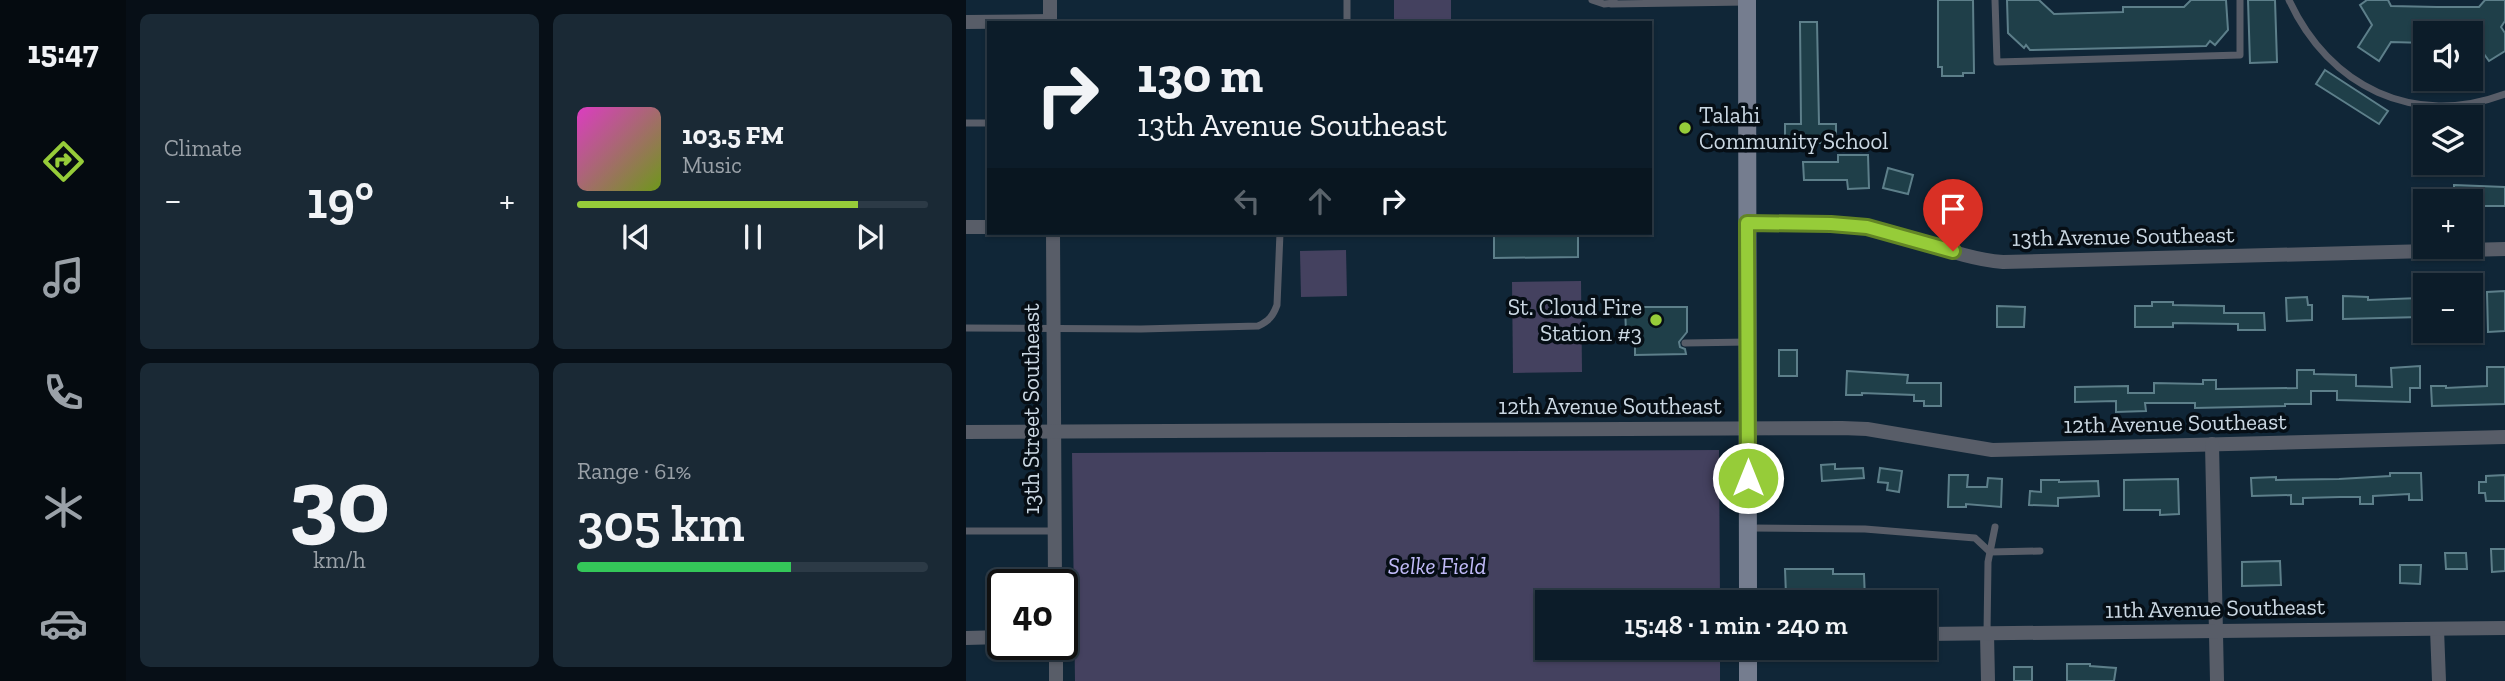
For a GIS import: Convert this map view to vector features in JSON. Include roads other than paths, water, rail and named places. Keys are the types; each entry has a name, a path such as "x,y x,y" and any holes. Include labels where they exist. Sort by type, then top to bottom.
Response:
{"street":[{"path":"1050,0 1050,21"},
{"path":"1747,1 1748,590"},
{"path":"966,22 987,22"},
{"name":"13th Avenue Southeast","path":"1747,223 1867,227 1972,257 2003,262 2505,249"},
{"path":"966,228 987,227"},
{"name":"13th Street Southeast","path":"1053,235 1055,569"},
{"name":"12th Avenue Southeast","path":"966,432 1867,429 1992,450 2505,437"},
{"path":"2212,444 2217,681"},
{"name":"11th Avenue Southeast","path":"1937,634 2505,628"},
{"path":"2437,629 2439,681"},
{"path":"1987,633 1988,681"},
{"path":"966,638 987,638"},
{"path":"1056,660 1056,681"},
{"path":"1748,660 1748,681"}],"lane":[{"path":"1346,0 1346,21"},
{"path":"1592,0 1611,4 1747,1"},
{"path":"1611,4 1622,0"},
{"path":"1995,0 1997,62 2240,55 2240,0"},
{"path":"2289,0 2303,27 2325,55 2360,82 2394,99 2414,105 2455,107 2482,103 2505,94"},
{"path":"966,123 987,122"},
{"path":"966,328 1249,327 1267,322 1273,316 1277,305 1280,235"},
{"path":"1685,343 1748,342"},
{"path":"1987,633 1990,552 1995,527"},
{"path":"1748,528 1865,529 1975,538 1990,552 2040,551"},
{"path":"966,531 1055,531"}],"place":[{"name":"Talahi Community School","path":"1685,128"},
{"name":"St. Cloud Fire Station #3","path":"1656,320"}],"park label":[{"name":"Selke Field","path":"1437,566"}]}
